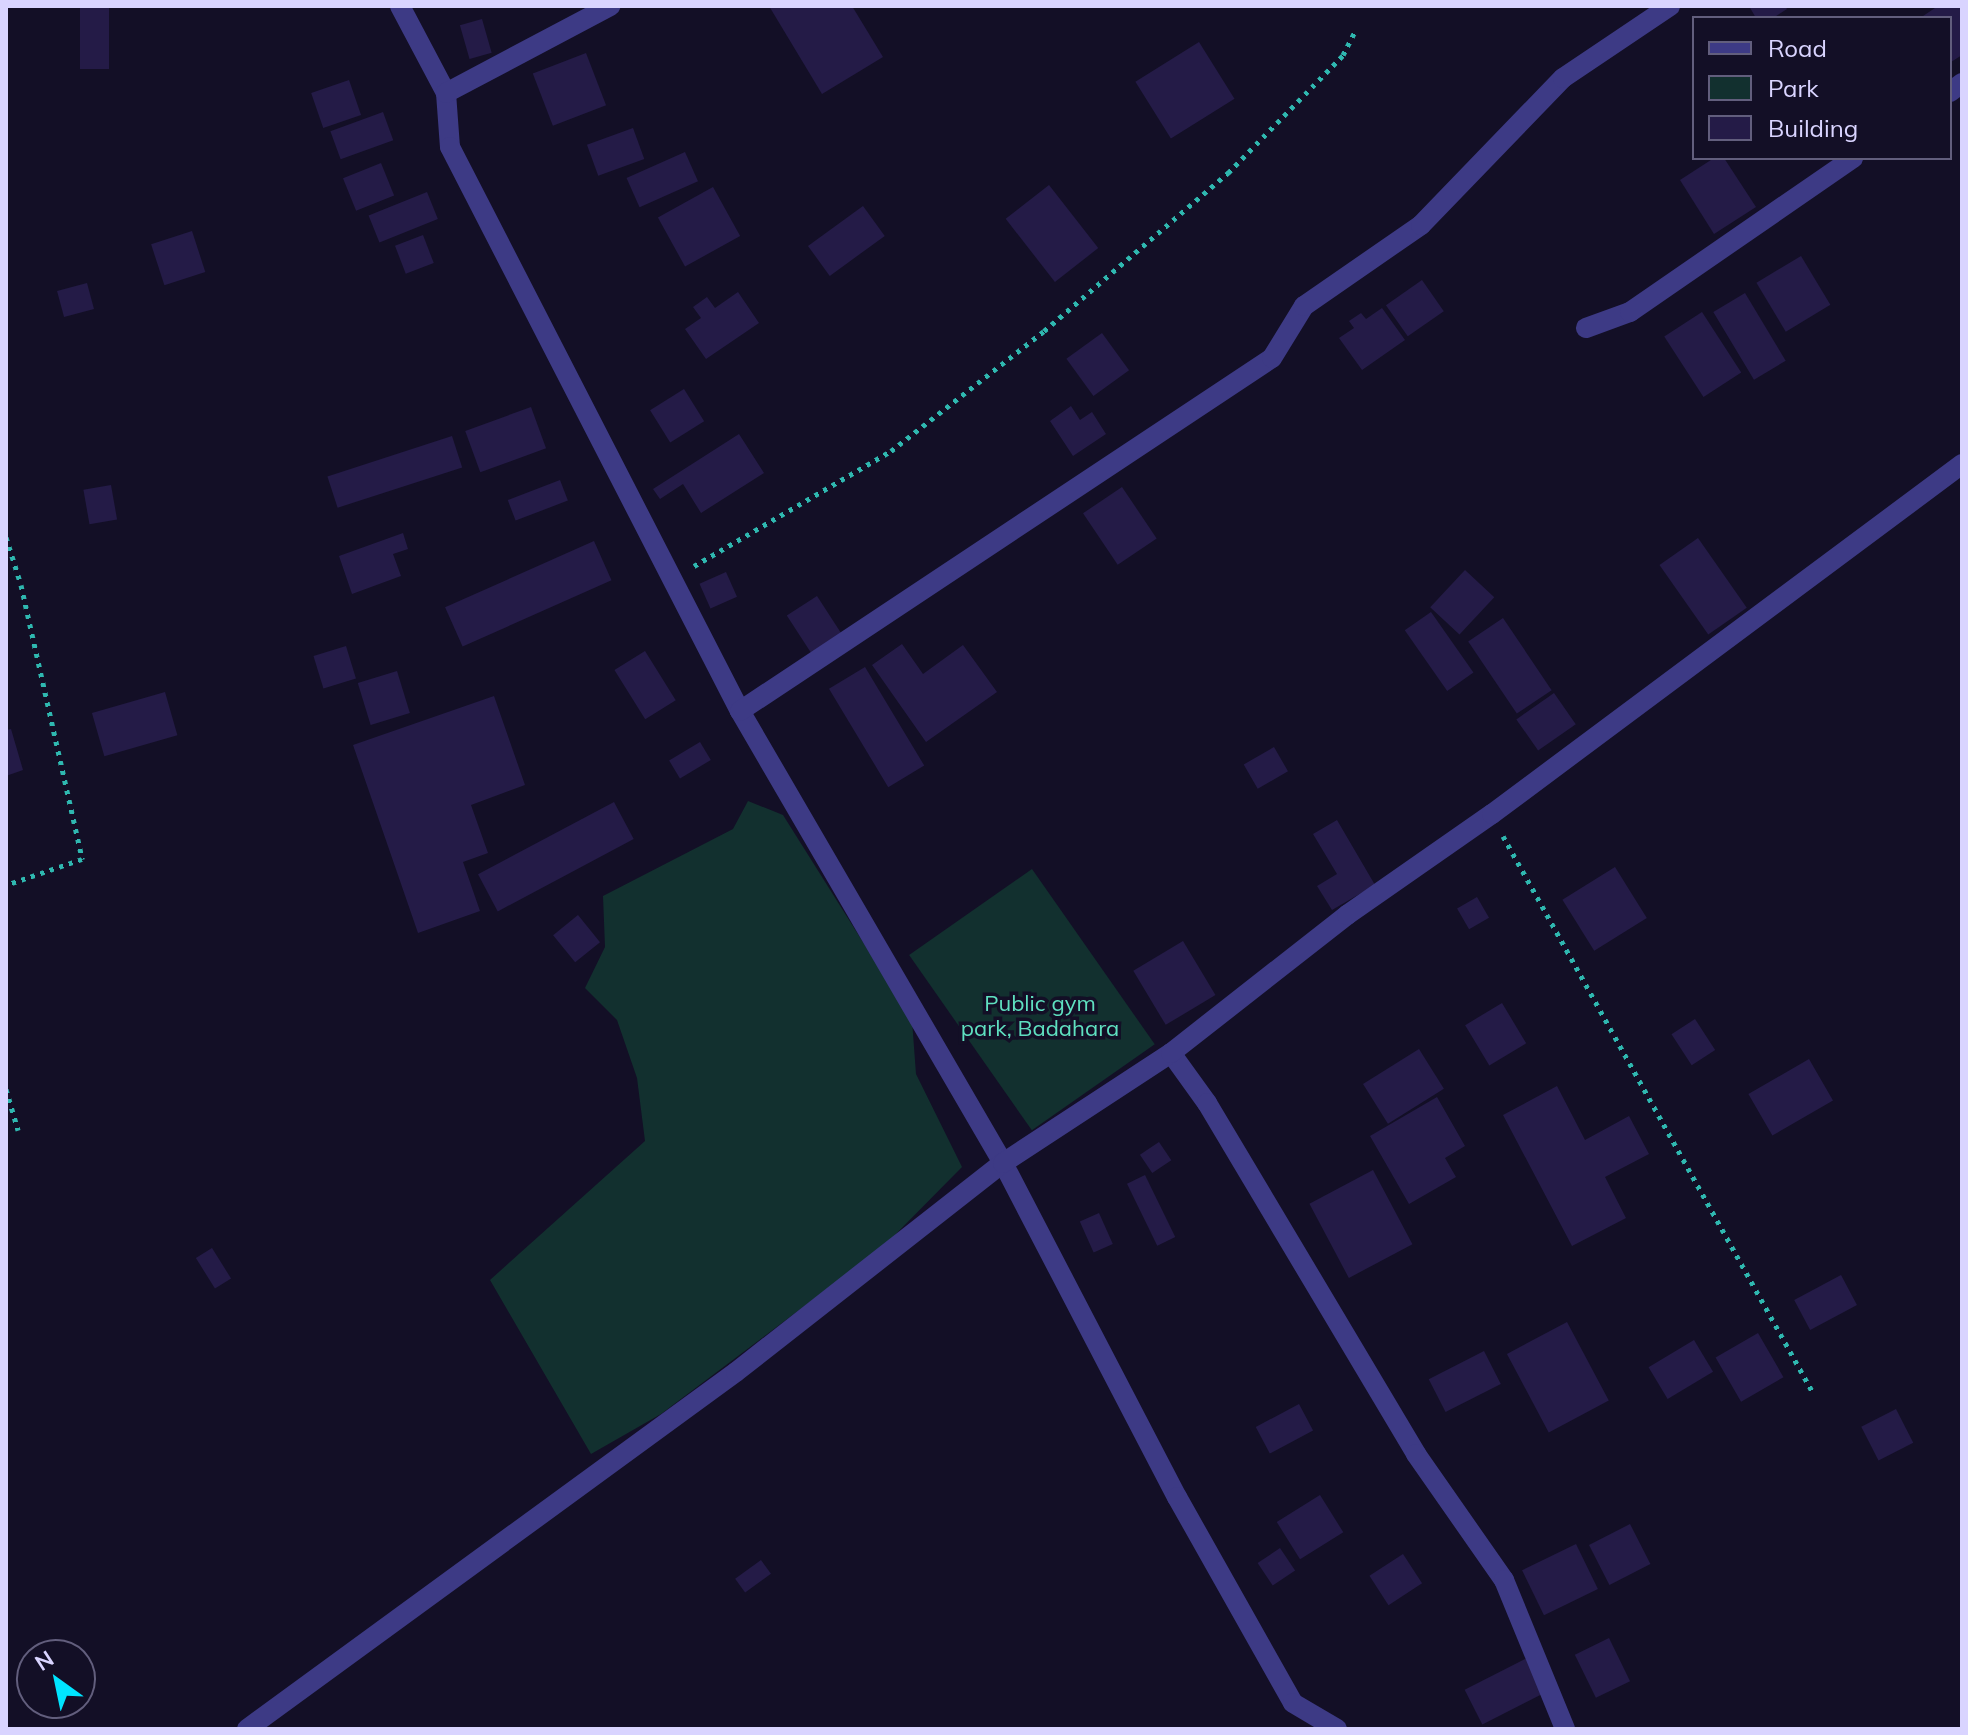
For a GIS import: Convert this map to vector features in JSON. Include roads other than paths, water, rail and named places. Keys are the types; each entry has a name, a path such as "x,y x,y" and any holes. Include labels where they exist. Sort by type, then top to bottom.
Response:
{"street":[{"path":"400,6 446,93 450,147 669,579 740,711 1003,1163 1177,1497 1293,1703 1337,1729"},
{"path":"446,93 610,6"},
{"path":"740,711 1272,358 1304,306 1421,225 1563,78 1670,6"},
{"path":"1586,328 1630,312 1850,160"},
{"path":"247,1729 736,1372 1003,1163 1171,1053 1347,915 1492,814 1962,464"},
{"path":"1171,1053 1207,1103 1416,1454 1504,1580 1565,1729"}],"park label":[{"name":"Public gym park, Badahara","path":"1040,1016"}]}
